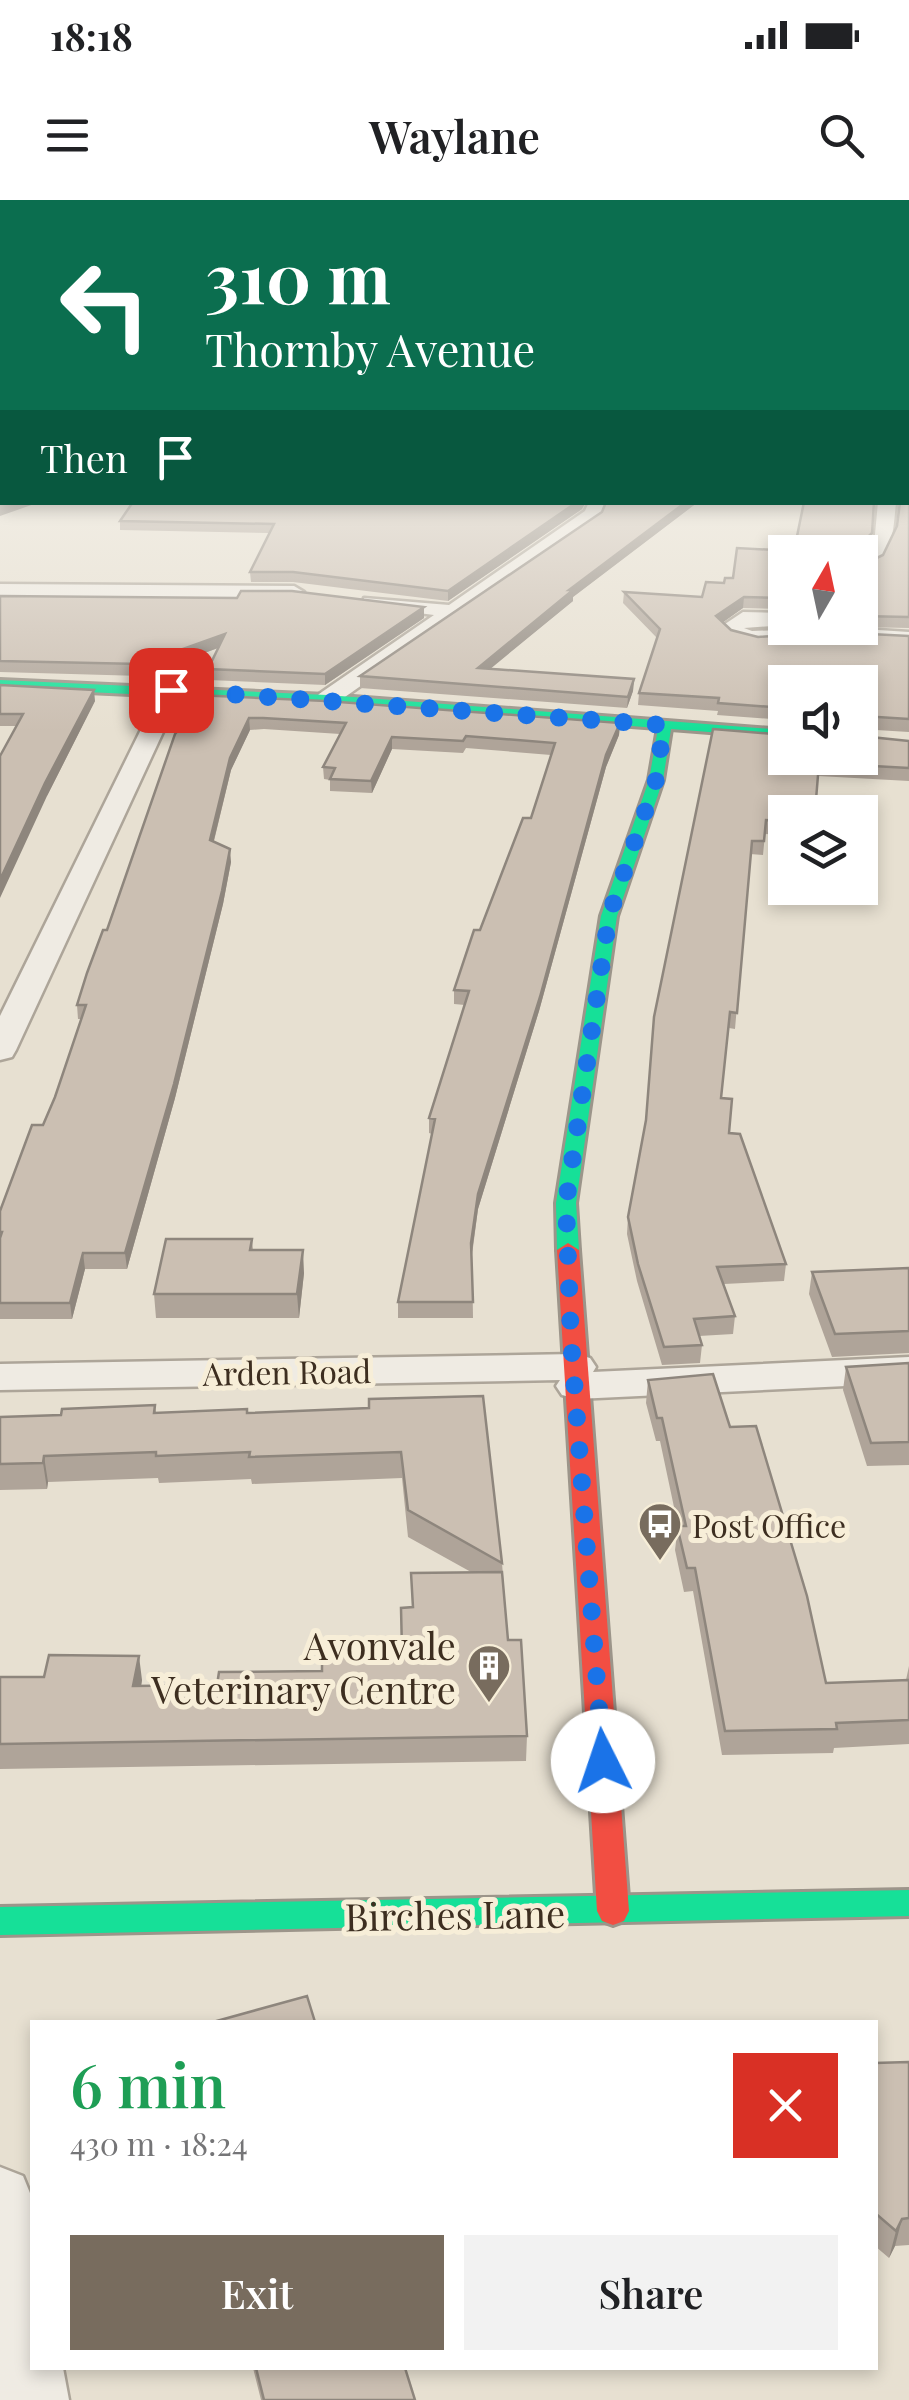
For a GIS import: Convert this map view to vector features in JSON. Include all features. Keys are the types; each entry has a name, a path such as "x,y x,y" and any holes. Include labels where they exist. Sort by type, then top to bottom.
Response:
{"street":[{"path":"327,698 575,527"},
{"path":"878,551 883,546 885,527"},
{"path":"0,590 311,594"},
{"path":"346,599 452,611"},
{"path":"878,635 909,638"},
{"path":"0,684 327,698 768,733"},
{"path":"0,1050 171,690"},
{"path":"614,1911 566,1203 609,916 656,780 664,725"},
{"name":"Arden Road","path":"0,1377 576,1376 909,1370"},
{"name":"Birches Lane","path":"0,1921 909,1902"},
{"path":"0,2198 33,2400"}],"building":[{"path":"273,527 541,527 448,591 293,572 250,572"},
{"path":"580,527 653,527 569,590 573,590 478,668 634,679 628,697 360,676"},
{"path":"799,527 872,527 872,533 797,535"},
{"path":"897,527 909,527 909,617 878,616 878,557 883,555"},
{"path":"737,548 768,550 768,598 744,597 716,616 731,630 768,636 768,645 878,645 878,634 909,636 909,719 878,717 878,665 768,665 768,707 718,703 719,698 639,693 660,629 624,592 702,597 706,582 724,583 725,578 733,578"},
{"path":"241,591 292,591 424,607 325,674 208,669 225,634 141,664 0,661 0,596 237,598"},
{"path":"0,685 94,690 0,880 0,756 23,714 0,714"},
{"path":"195,695 620,723 606,755 540,997 478,1194 471,1243 473,1302 398,1302 435,1119 429,1118 469,991 454,990 474,930 480,930 523,818 531,818 555,743 466,736 463,741 392,737 371,781 330,779 335,768 323,767 346,723 249,718 230,758 210,840 230,849 222,891 174,1084 125,1253 83,1253 70,1303 0,1303 0,1211 32,1125 43,1125 55,1097 86,1005 77,1005 87,973 103,930 107,930 175,734"},
{"path":"713,729 768,734 768,775 818,775 816,795 768,795 764,841 752,841 737,1013 730,1012 721,1098 732,1099 729,1133 740,1134 786,1264 717,1267 735,1316 694,1319 702,1345 664,1347 628,1217 646,1120 654,1017"},
{"path":"878,738 909,741 909,768 878,766"},
{"path":"166,1239 252,1239 250,1250 303,1250 297,1294 154,1294"},
{"path":"909,1268 909,1331 835,1334 812,1272"},
{"path":"909,1363 909,1442 871,1443 846,1367"},
{"path":"713,1374 730,1427 756,1426 807,1596 826,1683 909,1680 909,1720 836,1723 837,1729 725,1731 695,1568 687,1568 677,1526 686,1526 662,1418 657,1418 648,1380"},
{"path":"483,1396 502,1563 408,1510 401,1452 249,1457 250,1452 156,1456 156,1452 44,1456 43,1463 0,1464 0,1417 61,1415 62,1409 155,1405 154,1413 369,1408 369,1399"},
{"path":"502,1572 508,1640 521,1640 527,1736 0,1744 0,1677 44,1677 49,1655 139,1656 133,1686 217,1685 219,1672 322,1671 322,1654 402,1651 401,1608 413,1607 411,1573"},
{"path":"307,1996 314,2020 220,2020"},
{"path":"909,2062 909,2218 902,2219 896,2231 878,2216 878,2063"},
{"path":"256,2370 406,2370 415,2400 264,2400"}],"traffic: fast":[{"path":"0,684 327,699 768,733"},
{"path":"568,1250 566,1203 609,916 656,780 665,725"},
{"path":"0,1921 909,1903"}],"traffic: jam":[{"path":"568,1250 613,1911"}],"place":[{"name":"Post Office","path":"660,1562"},
{"name":"Avonvale Veterinary Centre","path":"489,1704"}],"route":[{"path":"171,690 327,698 664,725 656,780 609,916 566,1203 571,1340 603,1761"}]}
